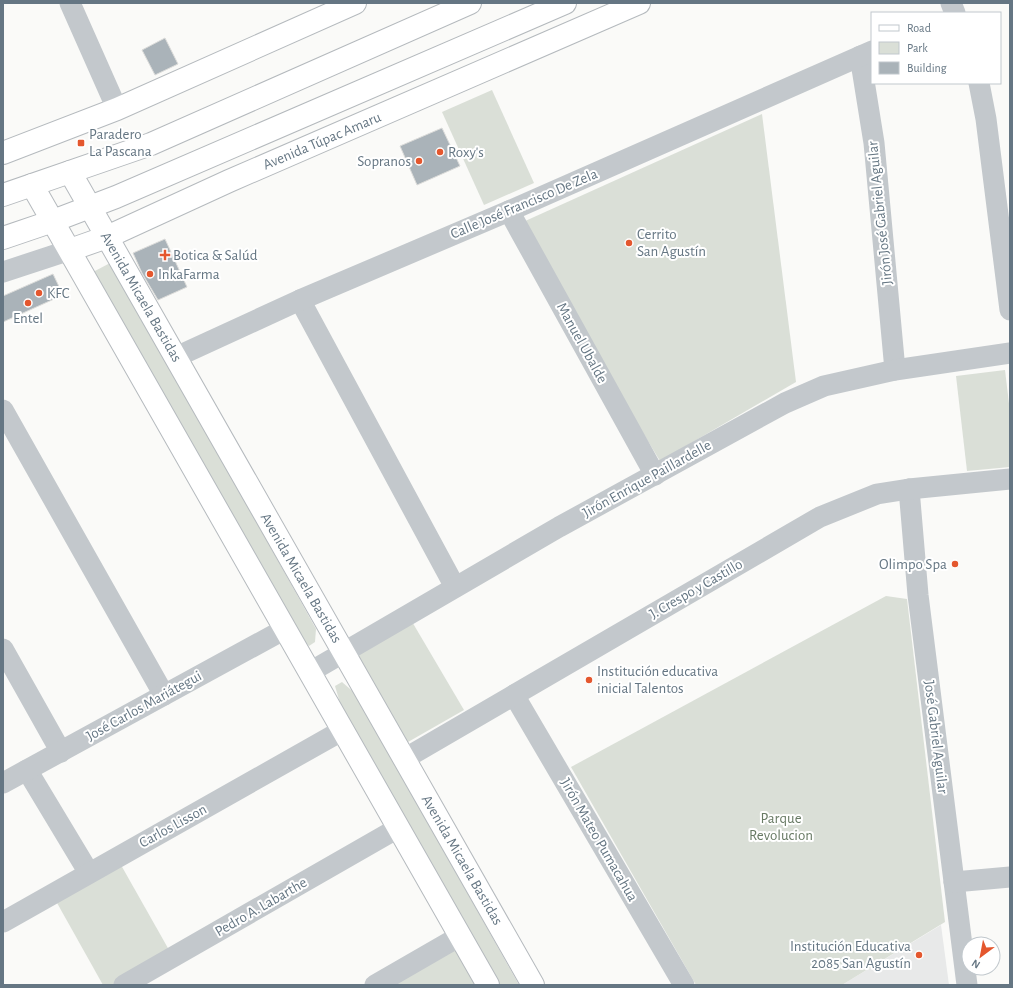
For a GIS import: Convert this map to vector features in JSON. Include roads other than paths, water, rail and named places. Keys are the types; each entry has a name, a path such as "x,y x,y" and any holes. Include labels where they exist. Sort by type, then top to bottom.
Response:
{"main road":[{"path":"3,153 117,109 355,3"},
{"path":"3,195 151,144 470,3"},
{"name":"Avenida Túpac Amaru","path":"3,238 90,208 565,3"},
{"name":"Avenida Túpac Amaru","path":"70,250 107,237 229,181 639,3"},
{"name":"Avenida Micaela Bastidas","path":"70,172 533,985"},
{"path":"32,184 488,985"}],"street":[{"path":"70,3 117,109"},
{"name":"Calle José Francisco De Zela","path":"176,357 300,300 509,211 866,54"},
{"name":"Jirón José Gabriel Aguilar","path":"866,54 895,370"},
{"path":"979,84 1004,208 1010,310"},
{"name":"Manuel Ubalde","path":"509,211 655,475"},
{"name":"Avenida Túpac Amaru","path":"3,272 70,250"},
{"path":"300,300 454,587"},
{"name":"Jirón Enrique Paillardelle","path":"310,672 454,587 785,403 824,386 895,370 1010,353"},
{"path":"3,410 164,695"},
{"name":"J. Crespo y Castillo","path":"404,759 820,517 878,494 909,489 1010,479"},
{"name":"José Gabriel Aguilar","path":"909,489 918,595 967,985"},
{"name":"José Carlos Mariátegui","path":"3,783 285,629"},
{"path":"3,649 61,752"},
{"name":"Jirón Mateo Pumacahua","path":"514,695 684,985"},
{"name":"Carlos Lisson","path":"3,922 343,730"},
{"path":"27,770 89,873"},
{"name":"Pedro A. Labarthe","path":"124,985 146,980 398,828"},
{"path":"954,882 1010,877"},
{"path":"376,985 460,936"}],"place":[{"name":"Paradero La Pascana","path":"81,143"},
{"name":"Roxy's","path":"440,152"},
{"name":"Sopranos","path":"419,161"},
{"name":"Cerrito San Agustín","path":"629,243"},
{"name":"Botica & Salúd","path":"165,255"},
{"name":"InkaFarma","path":"150,274"},
{"name":"KFC","path":"39,293"},
{"name":"Entel","path":"28,303"},
{"name":"Olimpo Spa","path":"955,564"},
{"name":"Institución educativa inicial Talentos","path":"589,680"},
{"name":"Institución Educativa 2085 San Agustín","path":"919,955"}],"park label":[{"name":"Parque Revolucion","path":"781,826"}]}
